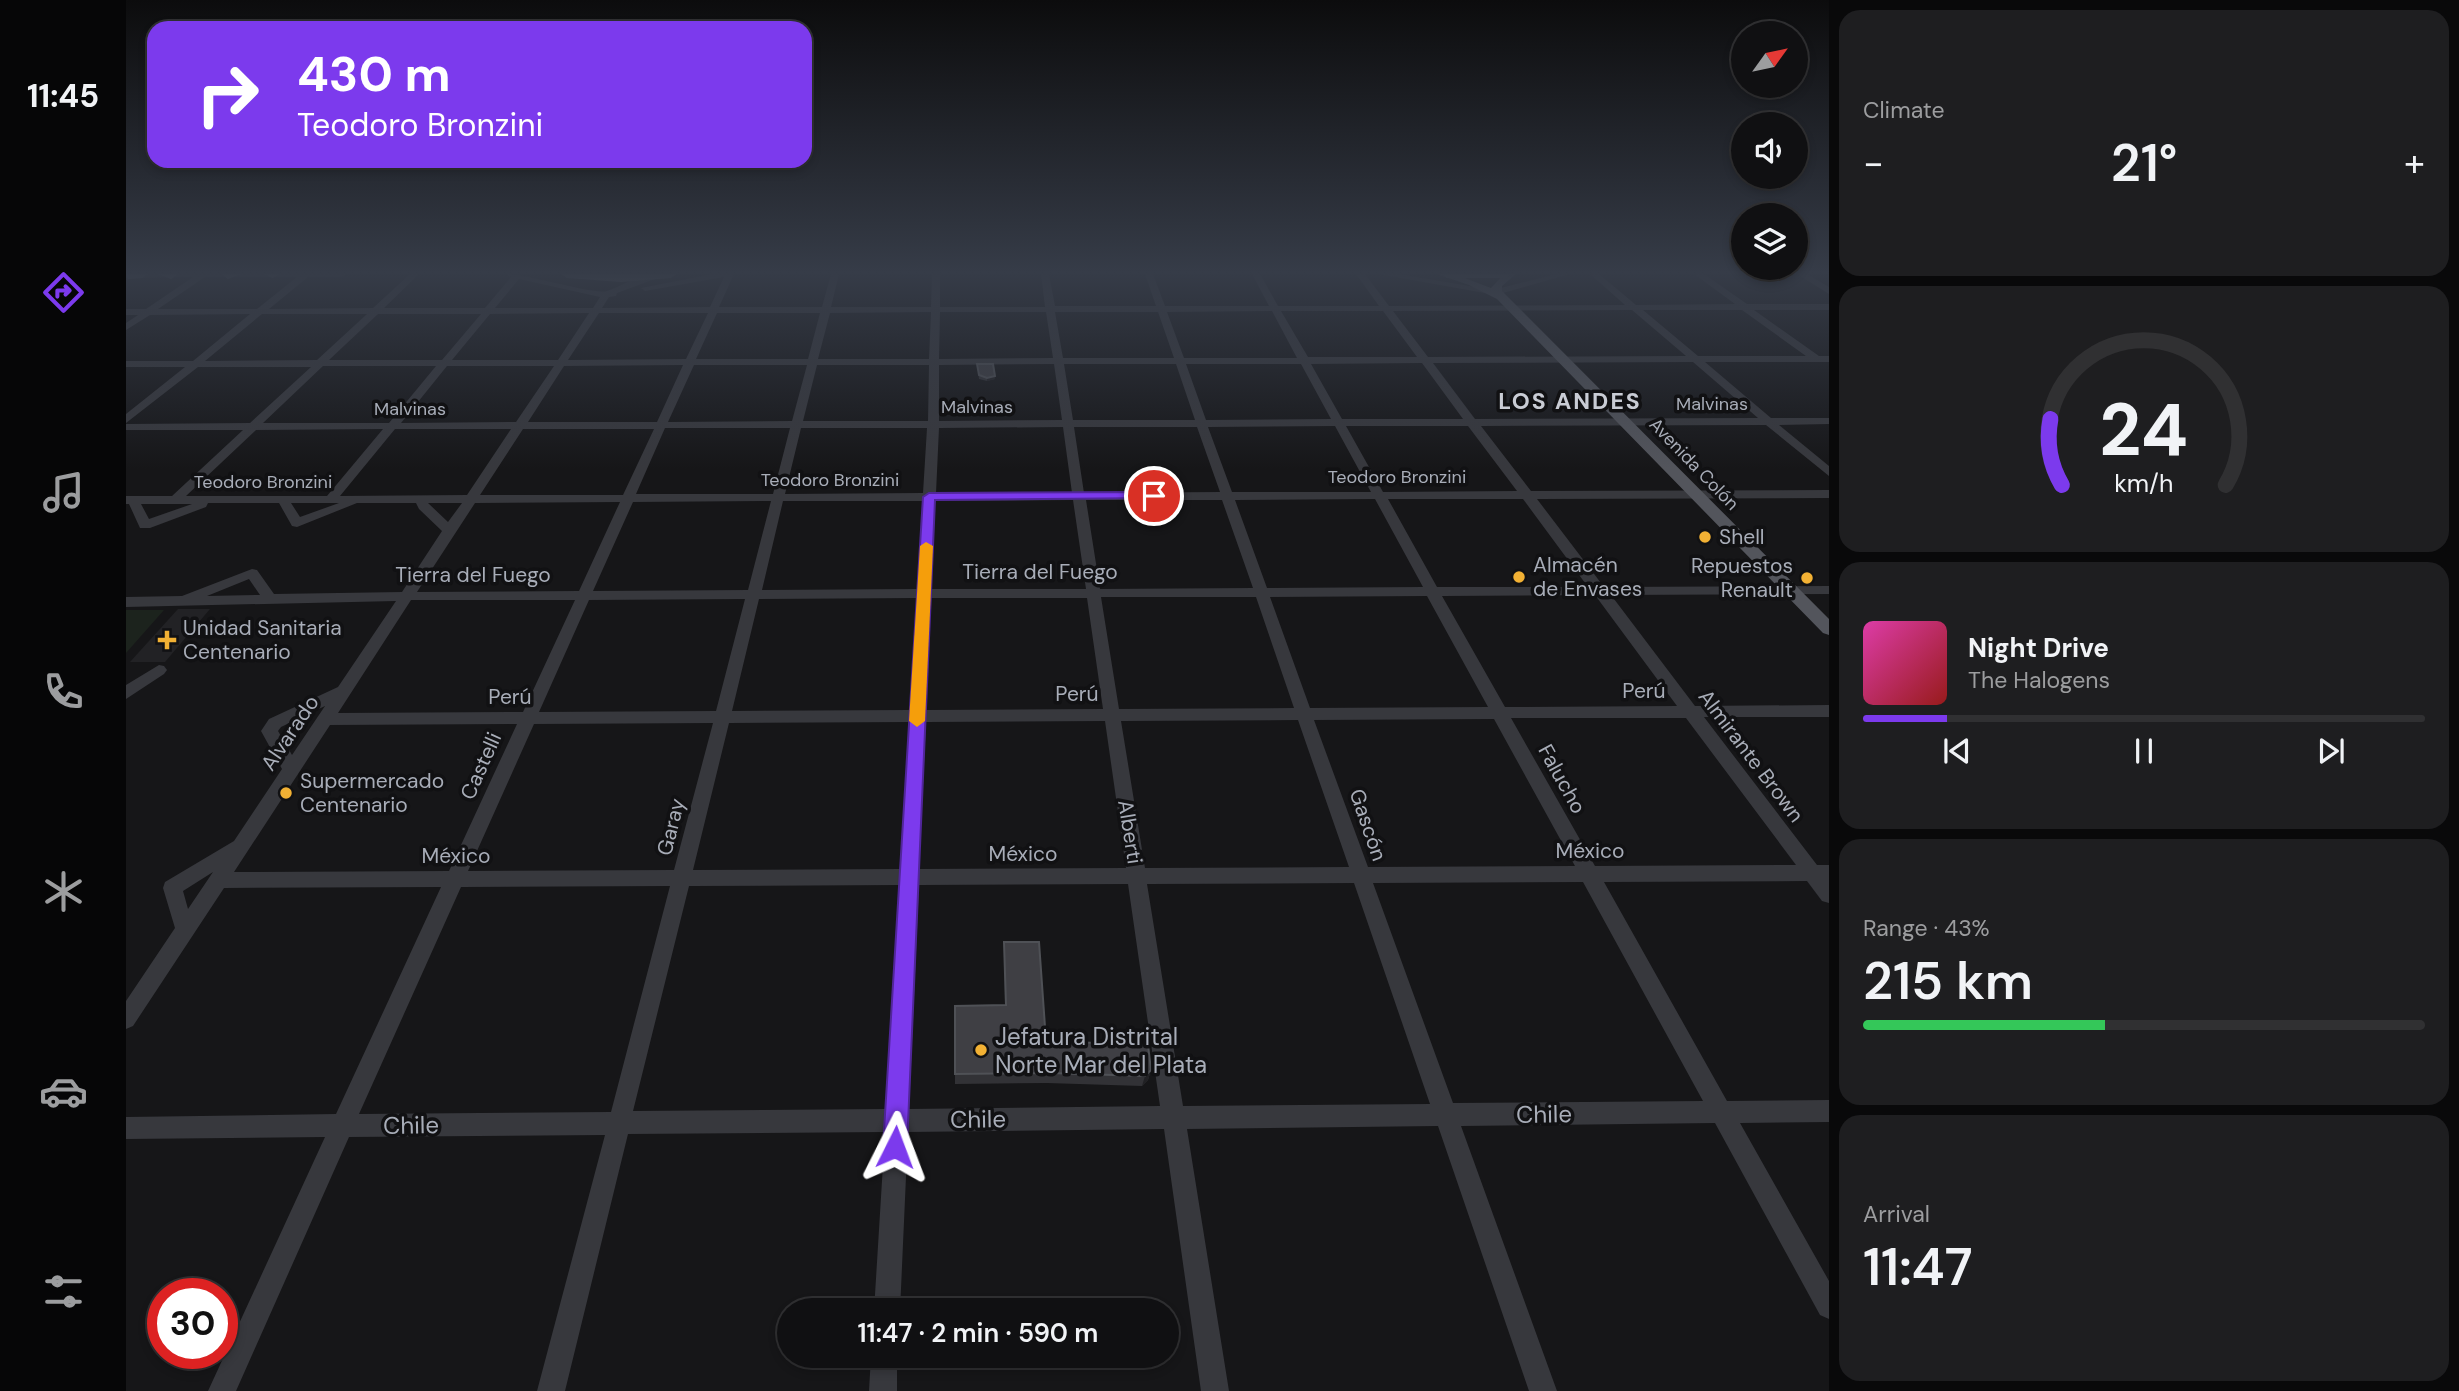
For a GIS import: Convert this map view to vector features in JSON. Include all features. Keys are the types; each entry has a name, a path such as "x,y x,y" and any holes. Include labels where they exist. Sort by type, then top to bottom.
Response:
{"main road":[{"name":"Avenida Colón","path":"1541,339 1829,629"}],"street":[{"path":"126,420 227,339"},
{"path":"175,500 346,339"},
{"path":"331,499 464,339"},
{"name":"Alvarado","path":"126,1019 577,339"},
{"name":"Castelli","path":"222,1391 700,339"},
{"name":"Garay","path":"551,1391 819,339"},
{"path":"888,1298 933,425 935,339"},
{"name":"Alberti","path":"1056,339 1215,1391"},
{"name":"Gascón","path":"1173,339 1543,1391"},
{"name":"Falucho","path":"1292,339 1829,1306"},
{"name":"Almirante Brown","path":"1410,339 1691,712 1821,873 1829,895"},
{"path":"1671,339 1829,472"},
{"path":"1792,339 1823,359 1829,368"},
{"path":"126,365 1823,359"},
{"name":"Malvinas","path":"126,427 1829,421"},
{"name":"Teodoro Bronzini","path":"129,500 1829,494"},
{"path":"283,499 298,523 359,499"},
{"path":"421,499 423,506 450,531"},
{"path":"129,500 145,525 215,500"},
{"path":"178,602 252,573 271,600"},
{"name":"Tierra del Fuego","path":"126,602 407,596 1829,590"},
{"path":"126,694 159,670"},
{"path":"291,769 269,731 275,723 345,690"},
{"name":"Perú","path":"325,719 1829,711"},
{"path":"185,930 172,888 242,844"},
{"name":"México","path":"218,880 1821,873"},
{"name":"Chile","path":"126,1128 1829,1111"},
{"path":"883,1391 884,1368"}],"shaded area":[{"name":"Unidad Sanitaria Centenario","path":"178,609 210,609 165,662 130,662"},
{"path":"126,610 164,610 126,653"}],"building":[{"path":"977,364 993,364 995,376 987,378 979,375"},
{"path":"1004,942 1039,942 1046,1041 1148,1045 1151,1070 1145,1076 955,1074 955,1006 1006,1005"}],"slow traffic":[{"path":"917,721 926,546"}],"place":[{"name":"Shell","path":"1705,537"},
{"name":"Almacén de Envases","path":"1519,577"},
{"name":"Repuestos Renault","path":"1807,578"},
{"name":"Unidad Sanitaria Centenario","path":"167,640"},
{"name":"Supermercado Centenario","path":"286,793"},
{"name":"Jefatura Distrital Norte Mar del Plata","path":"981,1050"}],"district":[{"name":"LOS ANDES","path":"1570,401"}],"route":[{"path":"895,1147 929,497 1154,496"}]}
